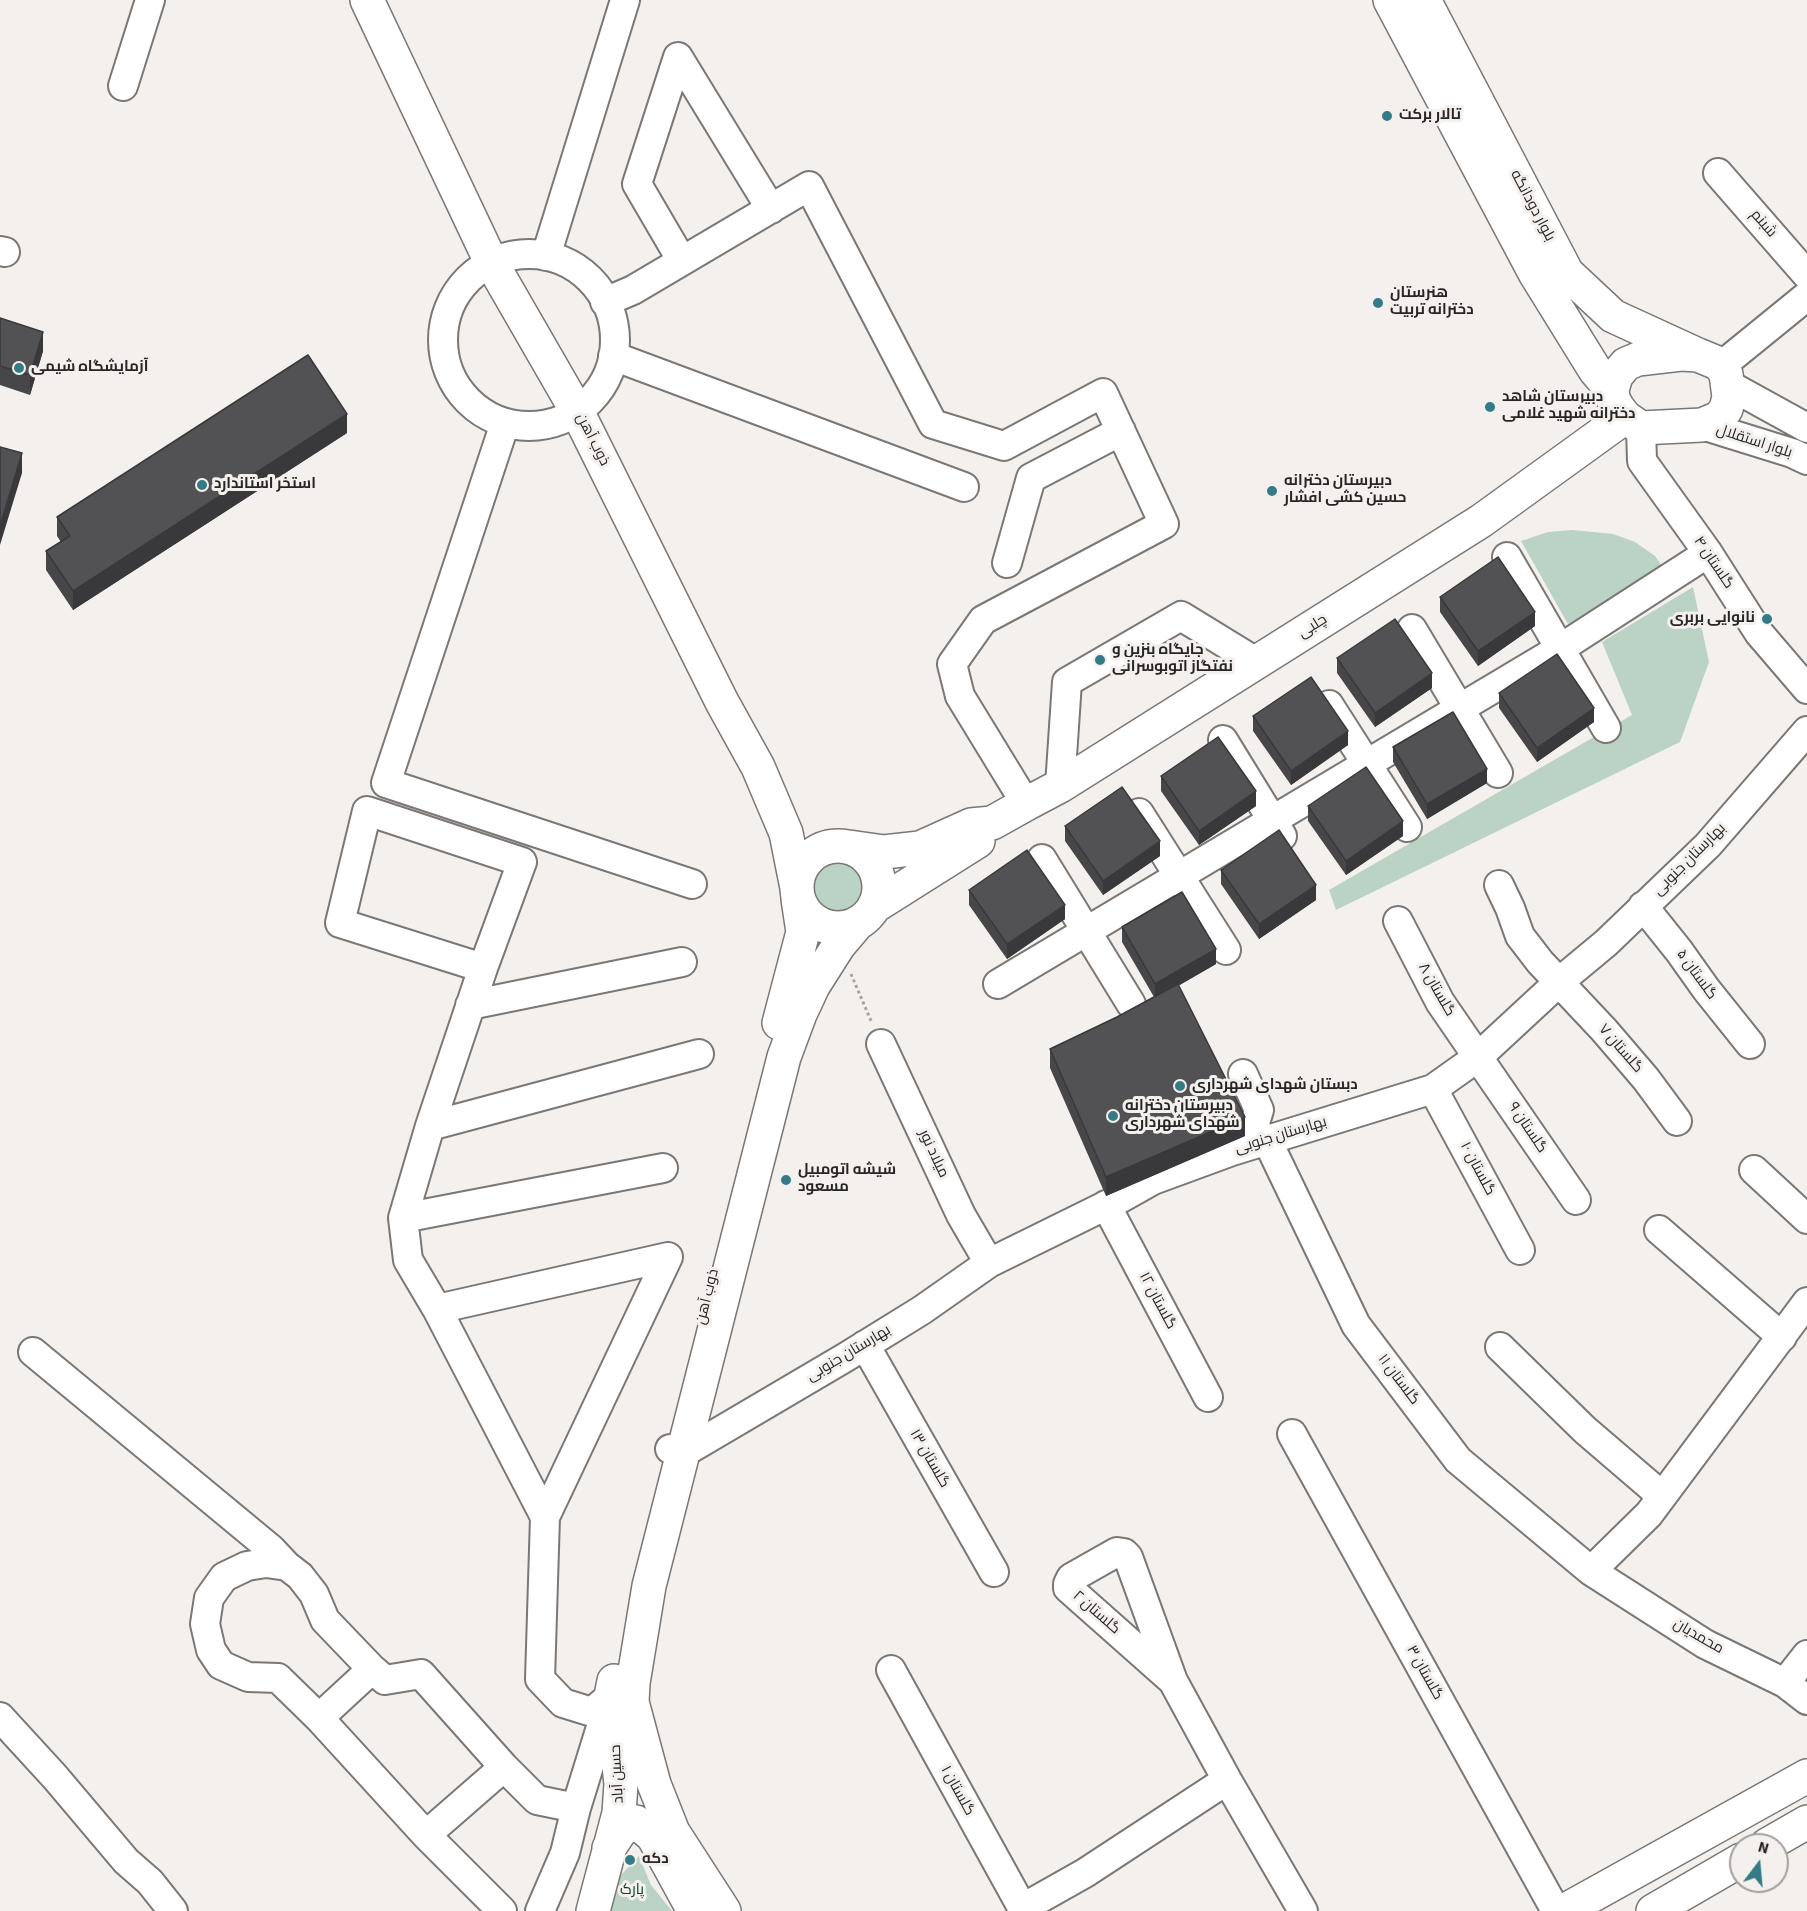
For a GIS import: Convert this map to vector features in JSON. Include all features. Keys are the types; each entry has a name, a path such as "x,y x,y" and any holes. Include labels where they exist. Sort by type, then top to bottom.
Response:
{"main road":[{"name":"ذوب آهن","path":"367,0 491,262 578,413 722,702 758,767 786,833 798,894 802,932 769,1056 676,1451"},
{"name":"بلوار دودانگه","path":"1390,0 1534,273 1595,370 1626,412"},
{"name":"بلوار دودانگه","path":"1424,0 1567,273 1613,316 1716,369"},
{"path":"1658,356 1716,369 1730,397 1726,409 1719,418 1701,425 1626,412 1616,376 1626,364 1638,359 1658,356"},
{"name":"چلبی","path":"992,823 1060,786 1481,521 1626,412"},
{"path":"992,823 984,837 971,847 916,879 856,925 834,928 822,925 804,910 798,894 798,875 804,863 814,854 826,848 839,846 884,852 920,848 958,833 971,825 992,823"},
{"path":"849,848 860,852 869,860 876,871 879,882 879,895 856,925"},
{"name":"ذوب آهن","path":"621,1699 634,1583 676,1451 784,1057 813,986 856,925"},
{"name":"حسین آباد","path":"609,1848 620,1813 621,1699"},
{"name":"حسین آباد","path":"621,1699 673,1832 724,1911"},
{"path":"1582,1906 1807,1776"},
{"name":"حسین آباد","path":"609,1848 621,1830 636,1822 653,1836 694,1911"},
{"path":"1789,1835 1805,1827"},
{"path":"593,1911 609,1848"},
{"path":"1653,1911 1729,1867"}],"street":[{"path":"123,86 150,0"},
{"path":"546,256 625,0"},
{"path":"682,261 637,184 678,57 771,209"},
{"name":"شبنم","path":"1718,174 1807,275"},
{"path":"605,302 633,290 809,186 933,424 1004,446 1102,393 1164,524 982,620 952,664 960,696 1026,804"},
{"path":"517,255 546,256 573,267 595,285 610,311 615,340 614,356 610,369 588,406 578,413 548,424 521,426 505,423 471,404 453,382 444,357 443,329 451,302 467,280 491,262 517,255"},
{"path":"1716,369 1807,296"},
{"path":"614,356 963,487"},
{"name":"بلوار استقلال","path":"1716,369 1807,428"},
{"name":"گلستان ۴","path":"1626,412 1642,461 1707,553 1759,633 1807,689"},
{"path":"505,423 386,783 692,884"},
{"name":"بلوار استقلال","path":"1701,425 1792,453 1807,460"},
{"path":"1007,563 1031,478 1120,431"},
{"path":"998,984 1561,648 1707,553"},
{"path":"1508,557 1606,728"},
{"path":"1060,786 1067,682 1181,616 1256,662"},
{"path":"1412,629 1498,773"},
{"path":"1320,691 1365,765 1407,827"},
{"name":"بهارستان جنوبی","path":"676,1451 865,1346 989,1263 1153,1180 1263,1142 1433,1089 1478,1056 1559,982 1606,943 1708,845 1807,730"},
{"path":"1223,740 1293,856"},
{"path":"1128,796 1226,950"},
{"path":"483,968 340,922 367,811 522,862 470,1005 430,1126 403,1218 408,1260 437,1309 545,1517"},
{"path":"1042,859 1131,1004"},
{"name":"گلستان ۷","path":"1499,885 1520,936 1646,1079 1677,1121"},
{"name":"گلستان ۵","path":"1643,906 1750,1044"},
{"name":"گلستان ۸","path":"1398,921 1440,1002 1478,1056"},
{"path":"470,1005 682,962"},
{"name":"میلاد نور","path":"881,1044 961,1215 989,1263"},
{"path":"430,1126 699,1054"},
{"name":"گلستان ۹","path":"1478,1056 1576,1200"},
{"path":"1243,1074 1259,1110 1255,1123 1263,1142"},
{"name":"گلستان ۱۰","path":"1433,1089 1520,1250"},
{"name":"گلستان ۱۱","path":"1263,1142 1356,1325 1458,1460 1591,1571"},
{"path":"403,1218 663,1168"},
{"path":"1754,1170 1807,1219"},
{"name":"گلستان ۱۲","path":"1106,1205 1208,1397"},
{"path":"1659,1230 1782,1337"},
{"path":"437,1309 668,1257 545,1517 540,1679 563,1703 592,1712 621,1699"},
{"path":"1591,1571 1649,1514 1807,1302"},
{"name":"گلستان ۱۳","path":"865,1346 994,1572"},
{"path":"1500,1347 1585,1430 1662,1496"},
{"path":"33,1352 271,1549 300,1576 314,1594 325,1620 385,1680 421,1674 504,1767 537,1800 576,1808"},
{"name":"گلستان ۳","path":"1292,1434 1582,1906"},
{"path":"287,1566 266,1563 247,1566 224,1577 209,1598 205,1624 211,1650 221,1665 248,1677 278,1678 319,1718 426,1834 502,1911"},
{"name":"محمدیان","path":"1591,1571 1705,1644 1785,1683 1807,1700"},
{"path":"1785,1683 1807,1655"},
{"path":"319,1718 372,1669"},
{"name":"گلستان ۱","path":"891,1670 1024,1910"},
{"path":"1173,1681 1303,1911"},
{"path":"540,1911 565,1853 576,1808 621,1699"},
{"path":"0,1717 55,1777 126,1861 150,1882 173,1911"},
{"path":"426,1834 504,1767"},
{"path":"1024,1910 1086,1873 1227,1780"}],"path":[{"path":"856,925 881,1044"}],"green space":[{"path":"1572,530 1613,534 1635,542 1655,556 1665,570 1568,624 1521,541 1548,532"},
{"path":"1693,587 1709,662 1680,742 1336,910 1329,890 1632,715 1602,642"},
{"path":"837,851 867,866 874,888 872,899 846,922 834,923 823,920 812,913 807,868 815,858"},
{"name":"پارک","path":"639,1856 651,1885 672,1911 606,1911 612,1884"}],"building":[{"path":"0,318 43,332 30,375 0,366"},
{"name":"استخر استاندارد","path":"308,355 347,414 73,591 46,551 70,536 57,517"},
{"path":"0,447 22,453 0,526"},
{"path":"1498,557 1535,612 1478,651 1440,597"},
{"path":"1395,619 1432,673 1375,713 1337,658"},
{"path":"1557,654 1594,708 1537,748 1499,693"},
{"path":"1311,677 1348,731 1291,771 1253,716"},
{"path":"1453,712 1487,769 1427,804 1393,747"},
{"path":"1218,737 1256,791 1199,831 1161,776"},
{"path":"1366,767 1403,821 1346,861 1308,806"},
{"path":"1122,787 1160,841 1103,881 1065,826"},
{"path":"1279,830 1316,885 1259,924 1221,870"},
{"path":"1027,850 1065,905 1007,944 969,890"},
{"path":"1182,892 1216,949 1155,984 1122,927"},
{"path":"1178,984 1245,1117 1106,1177 1050,1049 1117,1017"}],"place":[{"name":"تالار برکت","path":"1387,116"},
{"name":"هنرستان دخترانه تربیت","path":"1378,303"},
{"name":"آزمایشگاه شیمی","path":"19,368"},
{"name":"دبیرستان شاهد دخترانه شهید غلامی","path":"1490,407"},
{"name":"استخر استاندارد","path":"202,485"},
{"name":"دبیرستان دخترانه حسین کشی افشار","path":"1272,491"},
{"name":"نانوایی بربری","path":"1767,619"},
{"name":"جایگاه بنزین و نفتگاز اتوبوسرانی","path":"1100,660"},
{"name":"دبستان شهدای شهرداری","path":"1180,1086"},
{"name":"دبیرستان دخترانه شهدای شهرداری","path":"1113,1116"},
{"name":"شیشه اتومبیل مسعود","path":"786,1180"},
{"name":"دکه","path":"630,1860"}]}
